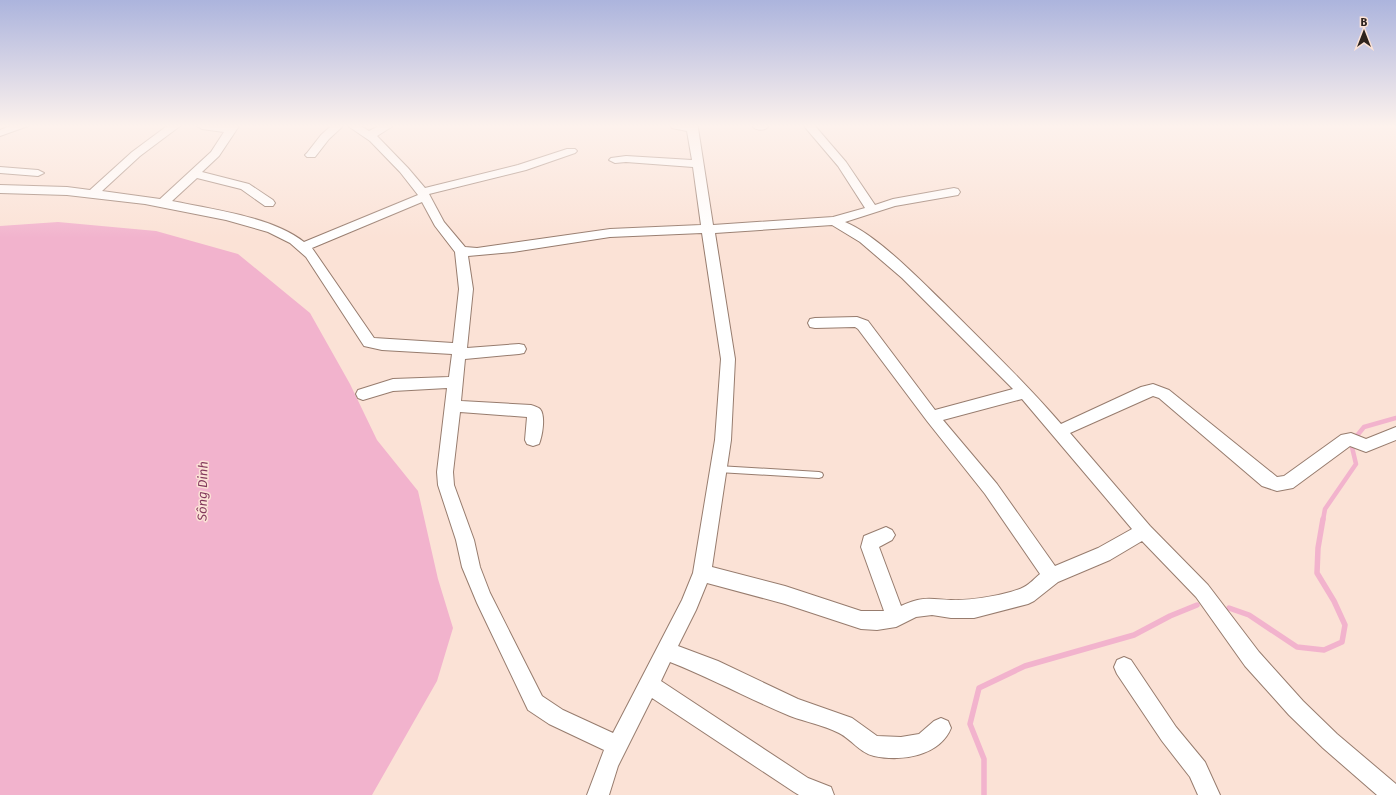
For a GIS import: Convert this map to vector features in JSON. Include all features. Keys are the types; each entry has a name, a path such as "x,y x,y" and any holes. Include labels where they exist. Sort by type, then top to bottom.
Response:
{"street":[{"path":"94,193 126,163"},
{"path":"164,203 206,163"},
{"path":"397,163 423,194 440,223 461,251 466,289 460,351 444,472 446,485 465,540 471,567 494,622 535,702 556,717 617,746"},
{"path":"304,247 423,194 536,163"},
{"path":"598,795 609,762 690,604 702,573 723,440 728,359 699,164 686,163"},
{"path":"841,163 872,210"},
{"path":"0,170 38,173"},
{"path":"196,174 245,186 269,203"},
{"path":"0,189 94,193 164,203 251,222 279,232 304,247 311,254 369,342 382,345 460,351 519,350"},
{"path":"461,251 477,252 512,248 610,233 709,229 834,221 893,203 954,192"},
{"path":"834,221 847,227 864,239 907,275 1025,392 1060,431 1144,531 1202,591 1252,659 1296,708 1335,745 1393,795"},
{"path":"815,323 857,322 863,325 932,417 991,489 1052,576"},
{"path":"363,394 393,385 456,382"},
{"path":"1060,431 1146,391 1153,390 1164,394 1268,481 1277,484 1287,483 1347,439 1351,439 1366,446 1396,433"},
{"path":"932,417 1025,392"},
{"path":"453,406 531,411 535,414 536,422 533,440"},
{"path":"702,573 785,595 861,620 877,621 896,618 914,609 932,606 952,609 974,609 1028,595 1052,576 1104,554 1144,531"},
{"path":"886,534 870,541 870,547 896,618"},
{"path":"666,651 711,668 795,708 845,725 874,746 901,748 924,743 941,728"},
{"path":"1124,667 1168,732 1198,768 1205,780 1209,795"},
{"path":"649,684 801,785 823,795"}],"lane":[{"path":"718,469 820,475"}],"water":[{"name":"Sông Dinh","path":"58,222 156,231 238,254 310,313 350,384 377,440 418,491 438,579 453,628 437,681 372,795 0,795 0,226"}],"waterway":[{"path":"1323,520 1325,509 1356,464 1351,443 1364,427 1396,418"},
{"path":"1229,608 1249,615 1297,647 1324,650 1342,642 1345,625 1334,601 1317,573 1318,548 1323,519"},
{"path":"984,795 984,759 970,724 979,688 1025,666 1134,635 1170,616 1197,605"}]}
